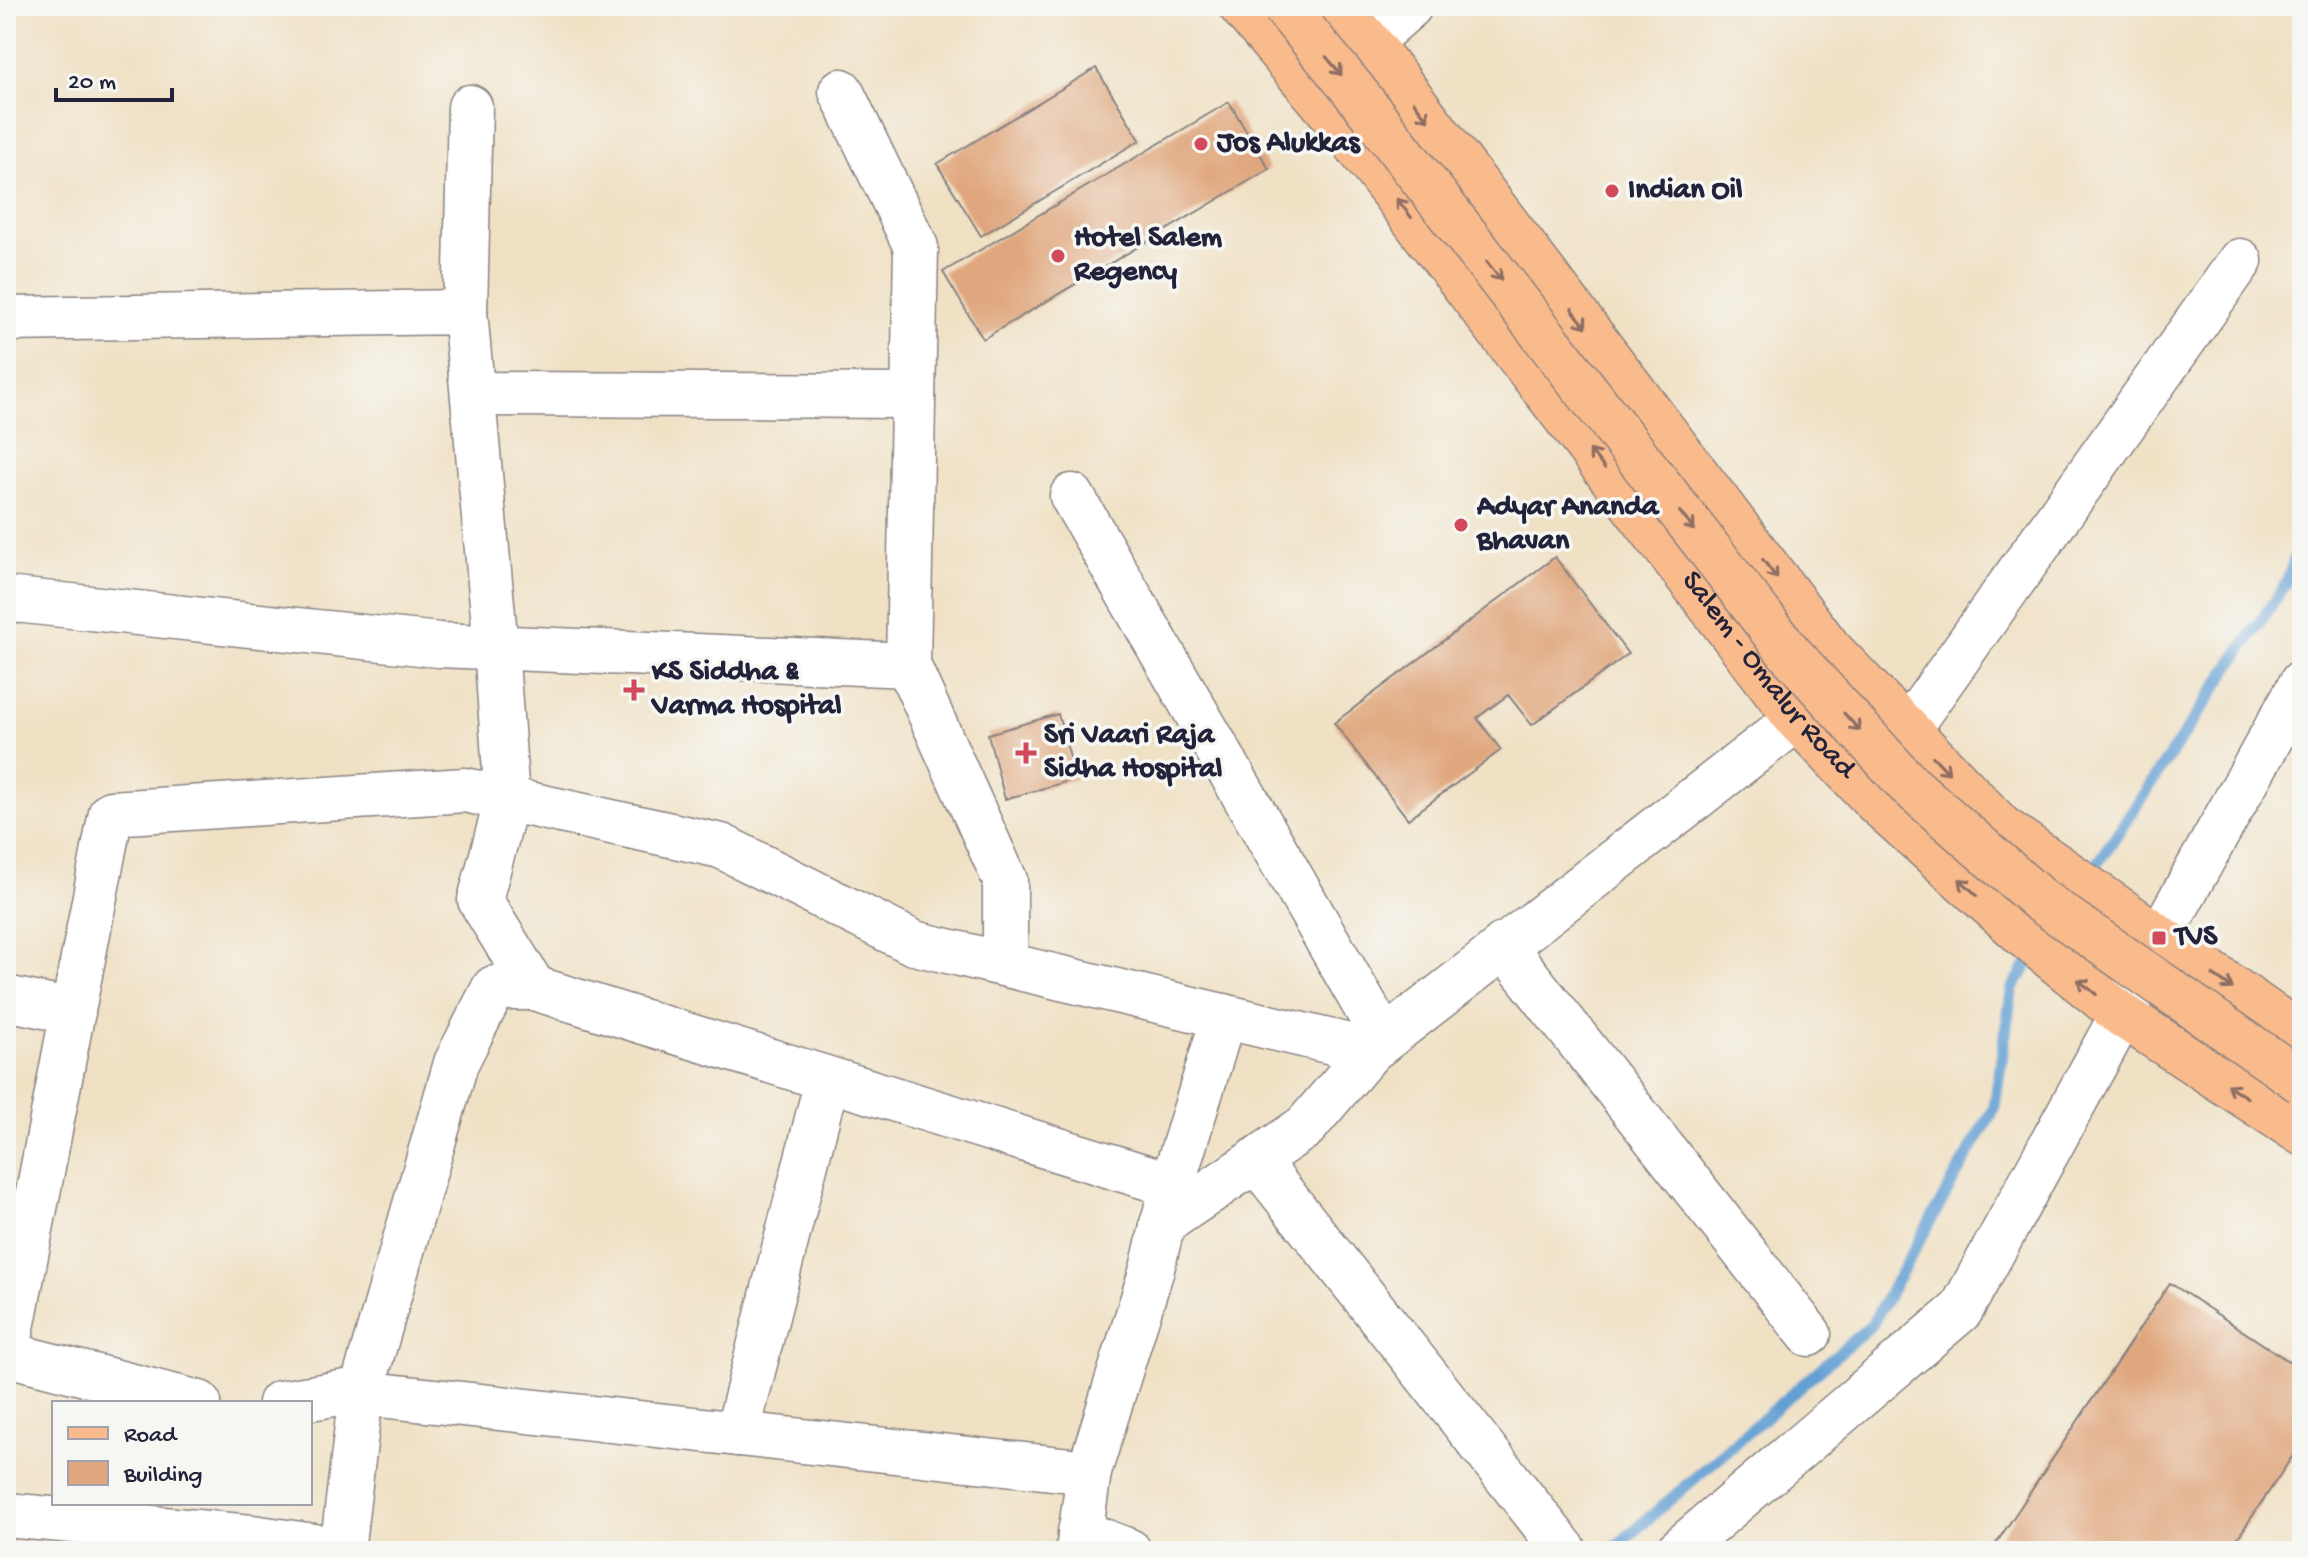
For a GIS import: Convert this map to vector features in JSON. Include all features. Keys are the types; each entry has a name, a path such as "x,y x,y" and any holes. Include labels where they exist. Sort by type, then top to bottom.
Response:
{"main road":[{"name":"Salem - Omalur Road","path":"1241,6 1334,116 1797,719 1877,803 2039,948 2122,1015 2302,1133"},
{"path":"1284,6 1352,88 1788,651 1907,783 2040,900 2302,1082"},
{"path":"1338,6 1369,42 1829,648 2001,827 2302,1036"}],"street":[{"path":"1369,42 1410,6"},
{"path":"841,91 916,247 908,665 1005,880 1005,964"},
{"path":"470,107 465,312 507,799 480,900 534,988"},
{"path":"1907,730 2240,261"},
{"path":"6,319 465,312"},
{"path":"473,394 913,396"},
{"path":"1072,496 1377,1045"},
{"path":"6,599 439,645 908,665"},
{"path":"1678,1551 1961,1310 2122,1015 2159,938 2302,682"},
{"path":"6,1515 252,1537 342,1551 361,1393 456,1063 494,988 534,988 827,1080 1167,1204 1256,1160 1305,1127 1377,1045 1797,719"},
{"path":"191,1401 6,1357 16,1254 73,1012 111,813 465,790 721,846 914,943 1224,1016 1377,1045"},
{"path":"1503,945 1809,1334"},
{"path":"6,998 73,1012"},
{"path":"1129,1551 1079,1542 1089,1472 1152,1269 1167,1204 1224,1016"},
{"path":"737,1434 827,1080"},
{"path":"1256,1160 1565,1551"},
{"path":"292,1401 346,1392 361,1393 1089,1472"}],"building":[{"path":"1096,68 1140,140 981,236 937,164"},
{"path":"1229,102 1269,169 983,339 943,272"},
{"path":"1555,557 1628,654 1532,725 1508,695 1477,718 1501,750 1408,819 1334,723"},
{"path":"1058,714 1076,779 1005,799 988,734"},
{"path":"2170,1283 2302,1370 2302,1442 2229,1551 1991,1551"}],"waterway":[{"path":"2088,877 2287,582 2302,536"},
{"path":"1611,1551 1872,1324 1994,1109 2012,989 2034,955"}],"place":[{"name":"Jos Alukkas","path":"1201,144"},
{"name":"Indian Oil","path":"1612,191"},
{"name":"Hotel Salem Regency","path":"1058,256"},
{"name":"Adyar Ananda Bhavan","path":"1461,525"},
{"name":"KS Siddha & Varma Hospital","path":"634,690"},
{"name":"Sri Vaari Raja Sidha Hospital","path":"1026,753"},
{"name":"TVS","path":"2159,938"}]}
